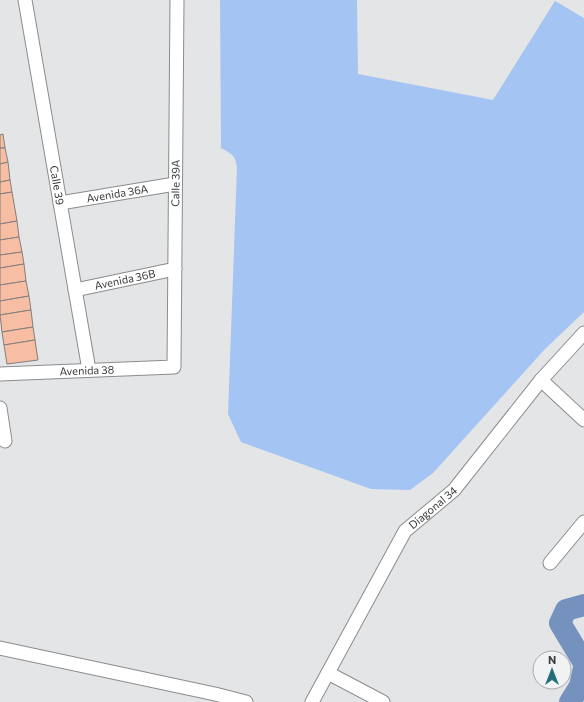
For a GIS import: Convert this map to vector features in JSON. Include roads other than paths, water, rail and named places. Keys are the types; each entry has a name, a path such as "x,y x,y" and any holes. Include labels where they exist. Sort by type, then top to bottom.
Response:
{"street":[{"name":"Calle 39","path":"25,0 89,370"},
{"name":"Calle 39A","path":"174,367 177,0"},
{"name":"Avenida 36A","path":"60,203 175,184"},
{"name":"Avenida 36B","path":"75,290 175,269"},
{"name":"Diagonal 34","path":"312,702 405,531 454,490 541,380 584,333"},
{"name":"Avenida 38","path":"0,374 174,367"},
{"path":"541,380 584,420"},
{"path":"0,408 5,440"},
{"path":"550,563 584,522"},
{"path":"0,648 246,702"},
{"path":"328,673 383,702"}],"waterway":[{"path":"584,605 566,610 560,623 584,663"},
{"path":"570,702 580,686 584,668"}]}
